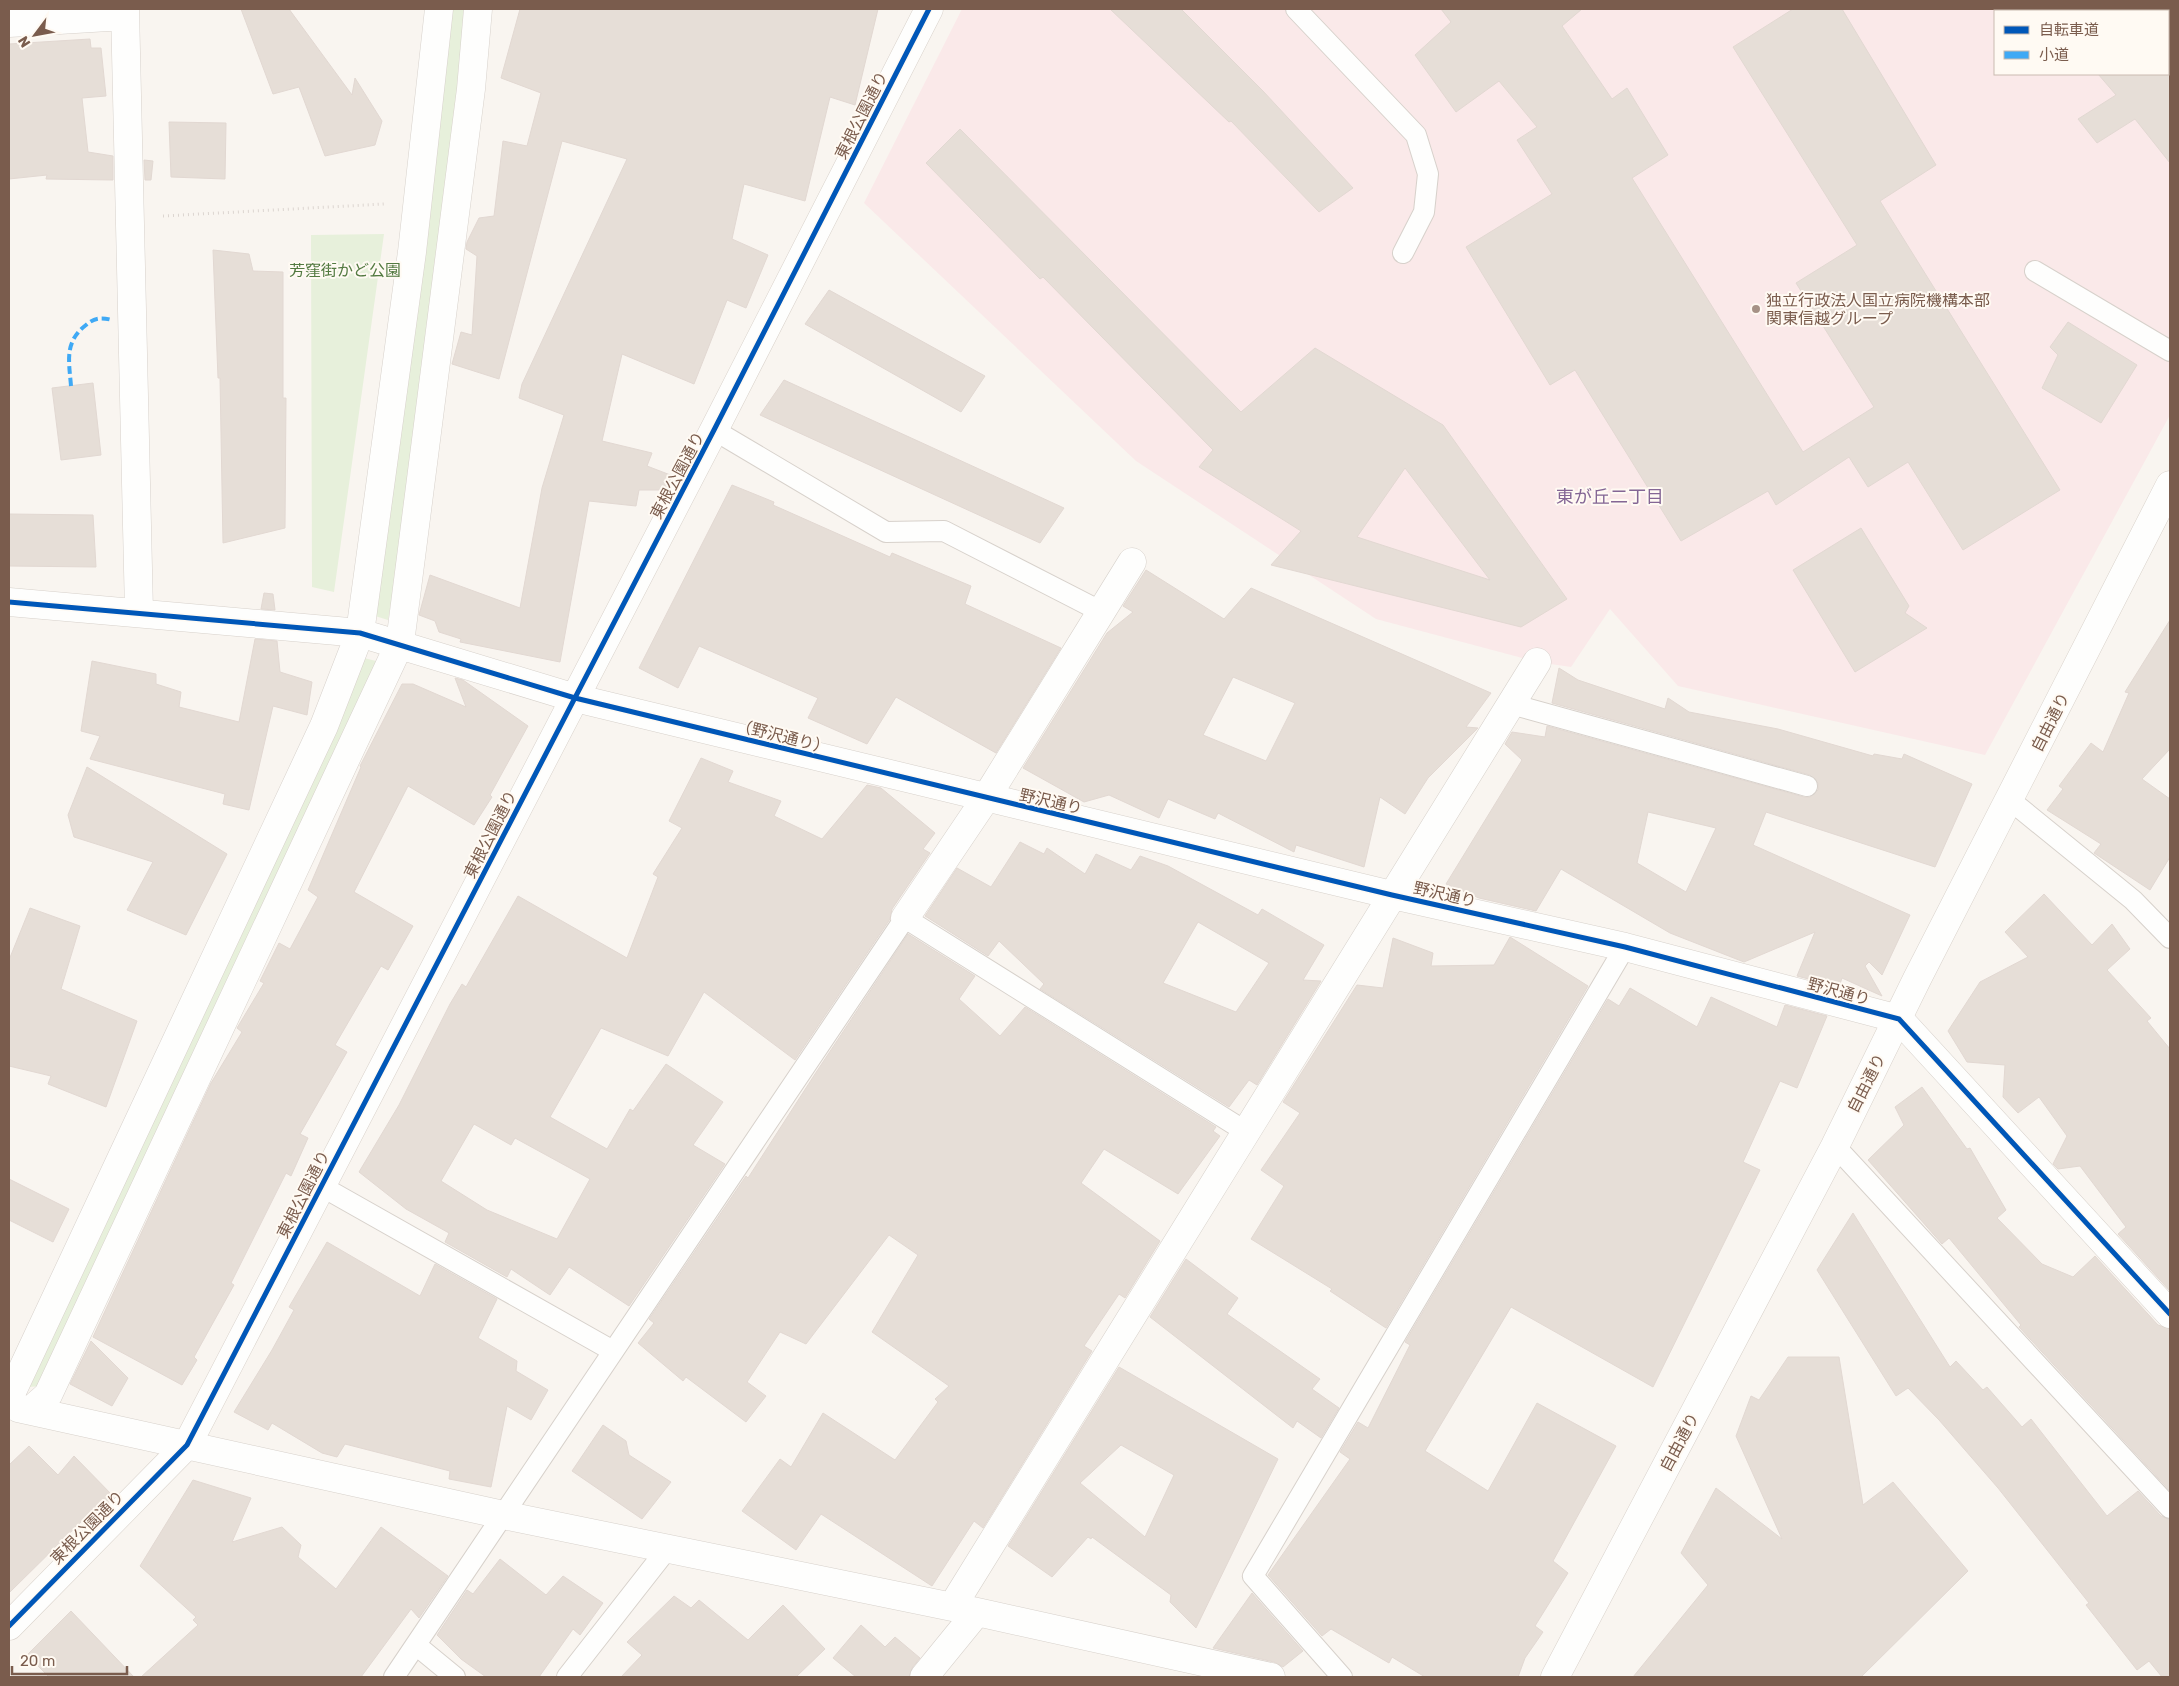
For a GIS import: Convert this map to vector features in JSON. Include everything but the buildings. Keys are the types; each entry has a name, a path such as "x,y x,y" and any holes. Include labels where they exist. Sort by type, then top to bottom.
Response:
{"street":[{"path":"16,1405 320,736 360,633 417,202 439,9"},
{"path":"16,1405 48,1395 400,643 471,89 478,9"},
{"name":"東根公園通り","path":"9,1626 187,1445 714,430 929,9"},
{"path":"9,23 125,12 139,612"},
{"name":"自由通り","path":"1554,1677 1835,1146 2170,485"},
{"path":"905,918 986,798 1132,562"},
{"name":"（野沢通り）","path":"9,602 360,633 400,643 575,698 986,798"},
{"path":"924,1677 1248,1133 1392,895 1537,662"},
{"name":"野沢通り","path":"986,798 1392,895 1625,947 1898,1019"},
{"path":"1898,1019 2170,1314"},
{"path":"16,1405 503,1515 965,1610 1271,1677"}],"lane":[{"path":"1296,9 1416,135 1428,174 1424,212 1403,253"},
{"path":"2035,271 2170,351"},
{"path":"714,430 886,532 944,532 1100,612"},
{"path":"1511,704 1807,786"},
{"path":"2010,800 2133,900 2170,938"},
{"path":"394,1677 905,918 1248,1133"},
{"path":"1342,1677 1252,1576 1625,947"},
{"path":"1835,1146 2170,1508"},
{"path":"321,1186 613,1351"},
{"path":"567,1677 668,1548"},
{"path":"416,1645 455,1677"}],"path":[{"path":"130,218 417,202"}],"shaded area":[{"path":"962,9 2170,9 2170,415 1985,755 1678,686 1610,609 1571,667 1537,662 1376,619 1136,461 864,203"}],"green space":[{"path":"451,9 469,9 409,501 388,620 372,615"},
{"name":"芳窪街かど公園","path":"384,234 334,592 312,587 311,235"},
{"path":"360,657 376,661 352,724 44,1386 27,1387"}],"marked path":[{"path":"71,386 69,360 74,338 79,331 92,321 101,318 112,320"}],"cycle path":[{"path":"9,1626 187,1445 714,430 929,9"},
{"path":"9,602 360,633 575,698 1392,895 1625,947 1899,1019 2170,1314"}],"place":[{"name":"独立行政法人国立病院機構本部 関東信越グループ","path":"1756,309"}],"district":[{"name":"東が丘二丁目","path":"1610,497"}]}
